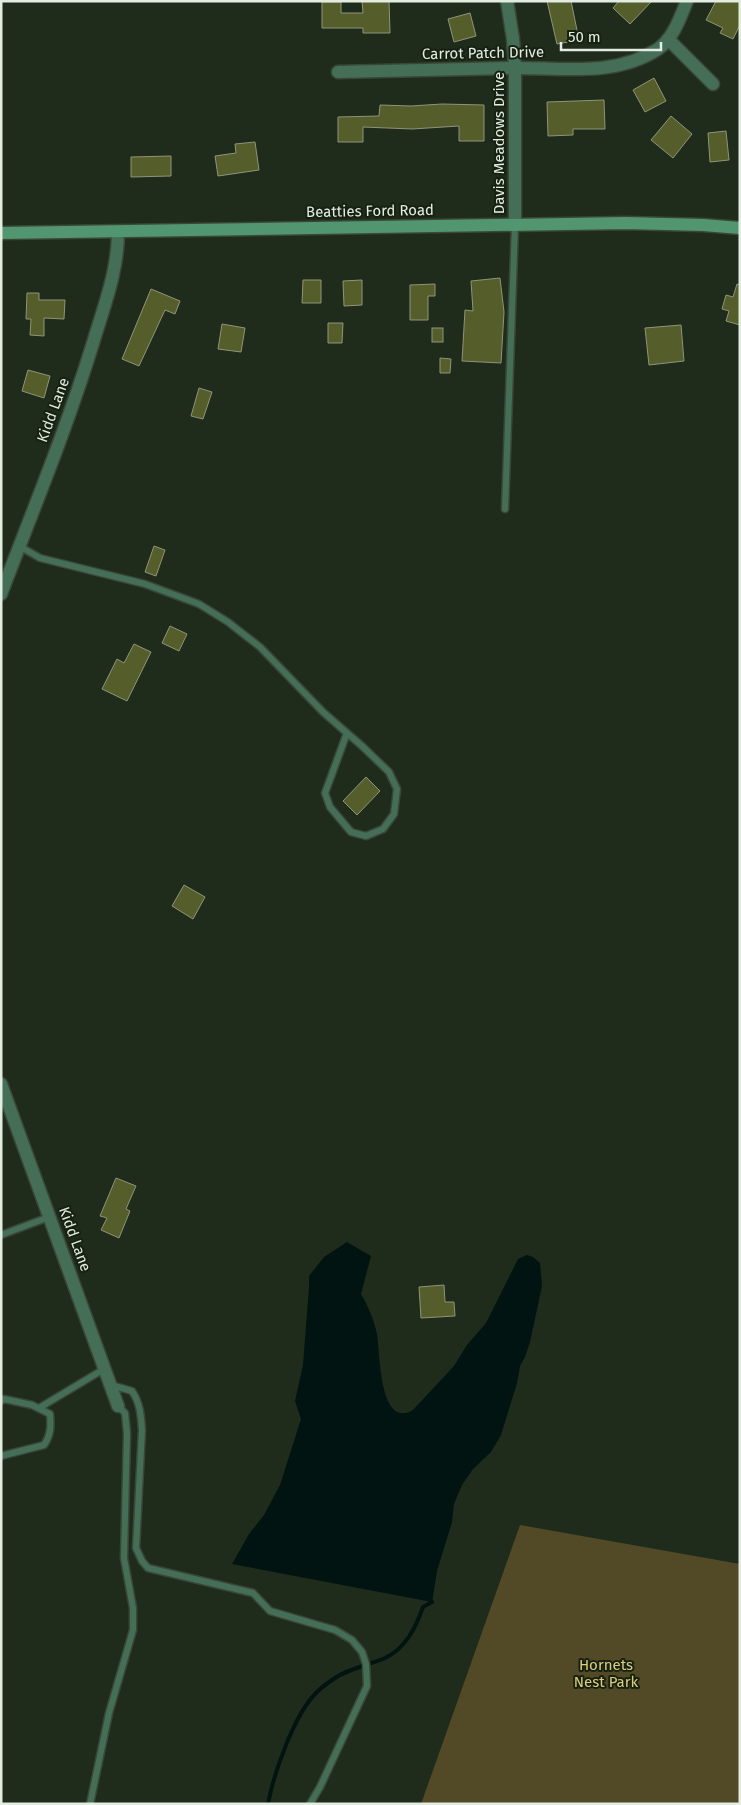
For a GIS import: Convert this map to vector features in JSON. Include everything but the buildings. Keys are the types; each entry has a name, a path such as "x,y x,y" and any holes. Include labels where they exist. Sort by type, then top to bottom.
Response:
{"main road":[{"name":"Beatties Ford Road","path":"1,233 515,224 703,225 740,228"}],"street":[{"name":"Davis Meadows Drive","path":"507,1 515,68 515,224"},
{"name":"Carrot Patch Drive","path":"338,72 515,68 594,69 633,62 659,48 668,40 687,1"},
{"path":"668,40 713,84"},
{"name":"Kidd Lane","path":"1,594 79,387 117,260 118,232"},
{"name":"Kidd Lane","path":"1,1084 118,1406"}],"lane":[{"path":"505,508 515,224"},
{"path":"19,546 40,558 145,584 199,604 228,622 260,647 323,712 347,733 389,772 397,789 394,814 383,829 366,836 351,832 330,808 325,793 347,733"},
{"path":"1,1235 49,1217"},
{"path":"39,1408 105,1368"},
{"path":"111,1385 132,1391 138,1400 142,1430 136,1548 142,1561 148,1568 253,1592 270,1611 335,1630 352,1640 362,1652 366,1664 367,1686 320,1787 310,1804"},
{"path":"1,1401 4,1399 19,1401 39,1408 50,1414 51,1424 50,1436 44,1445 1,1456"},
{"path":"90,1804 109,1713 132,1630 133,1608 124,1558 128,1433 125,1413 118,1406"}],"green space":[{"name":"Hornets Nest Park","path":"520,1525 740,1564 740,1804 421,1804"}],"shaded area":[{"path":"347,1242 371,1256 361,1294 376,1329 383,1386 387,1399 393,1409 402,1413 413,1410 454,1366 467,1345 486,1323 518,1259 527,1255 540,1263 542,1286 530,1342 520,1366 517,1383 501,1435 491,1452 473,1469 462,1485 454,1504 452,1522 437,1571 432,1602 232,1564 249,1534 264,1515 280,1485 301,1419 295,1401 303,1365 309,1276 324,1257"}],"waterway":[{"path":"268,1804 286,1745 300,1714 309,1702 330,1681 353,1669 385,1658 399,1649 409,1636 423,1607 432,1602 430,1599"}]}
